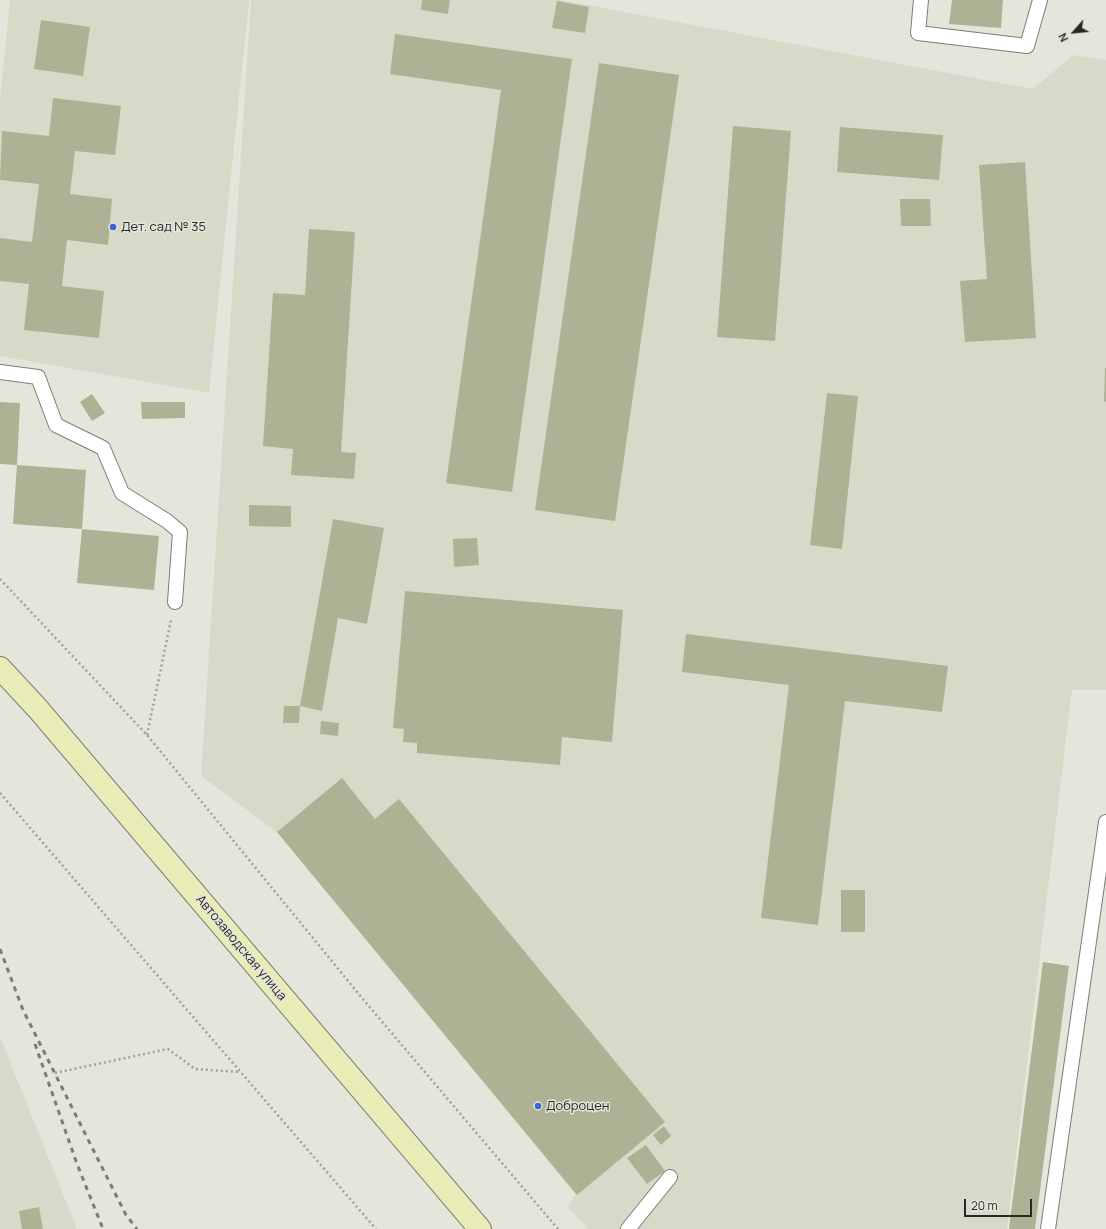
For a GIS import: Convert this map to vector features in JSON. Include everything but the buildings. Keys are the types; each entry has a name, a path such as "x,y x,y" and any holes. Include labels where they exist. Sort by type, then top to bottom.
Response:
{"street":[{"name":"Автозаводская улица","path":"0,668 38,709 480,1229"}],"lane":[{"path":"921,0 918,33 1027,46 1040,0"},
{"path":"0,372 38,377 56,425 103,448 122,493 167,521 180,532 175,602"},
{"path":"1048,1229 1106,822"},
{"path":"628,1229 670,1177"}],"path":[{"path":"0,579 147,735 362,998 558,1229"},
{"path":"147,735 175,602"},
{"path":"0,793 376,1229"},
{"path":"55,1073 168,1049 195,1069 240,1072"}],"shaded area":[{"name":"Дет. сад № 35","path":"10,0 249,0 209,393 0,356 0,98"},
{"path":"251,0 561,0 1033,89 1073,55 1106,60 1106,690 1072,690 1007,1229 588,1229 568,1207 576,1195 277,832 201,776"},
{"path":"0,1037 77,1229 0,1229"}],"railway":[{"path":"0,949 23,1010 126,1215 137,1229"},
{"path":"35,1044 77,1164 103,1229"}],"place":[{"name":"Дет. сад № 35","path":"113,227"},
{"name":"Доброцен","path":"538,1106"}]}
